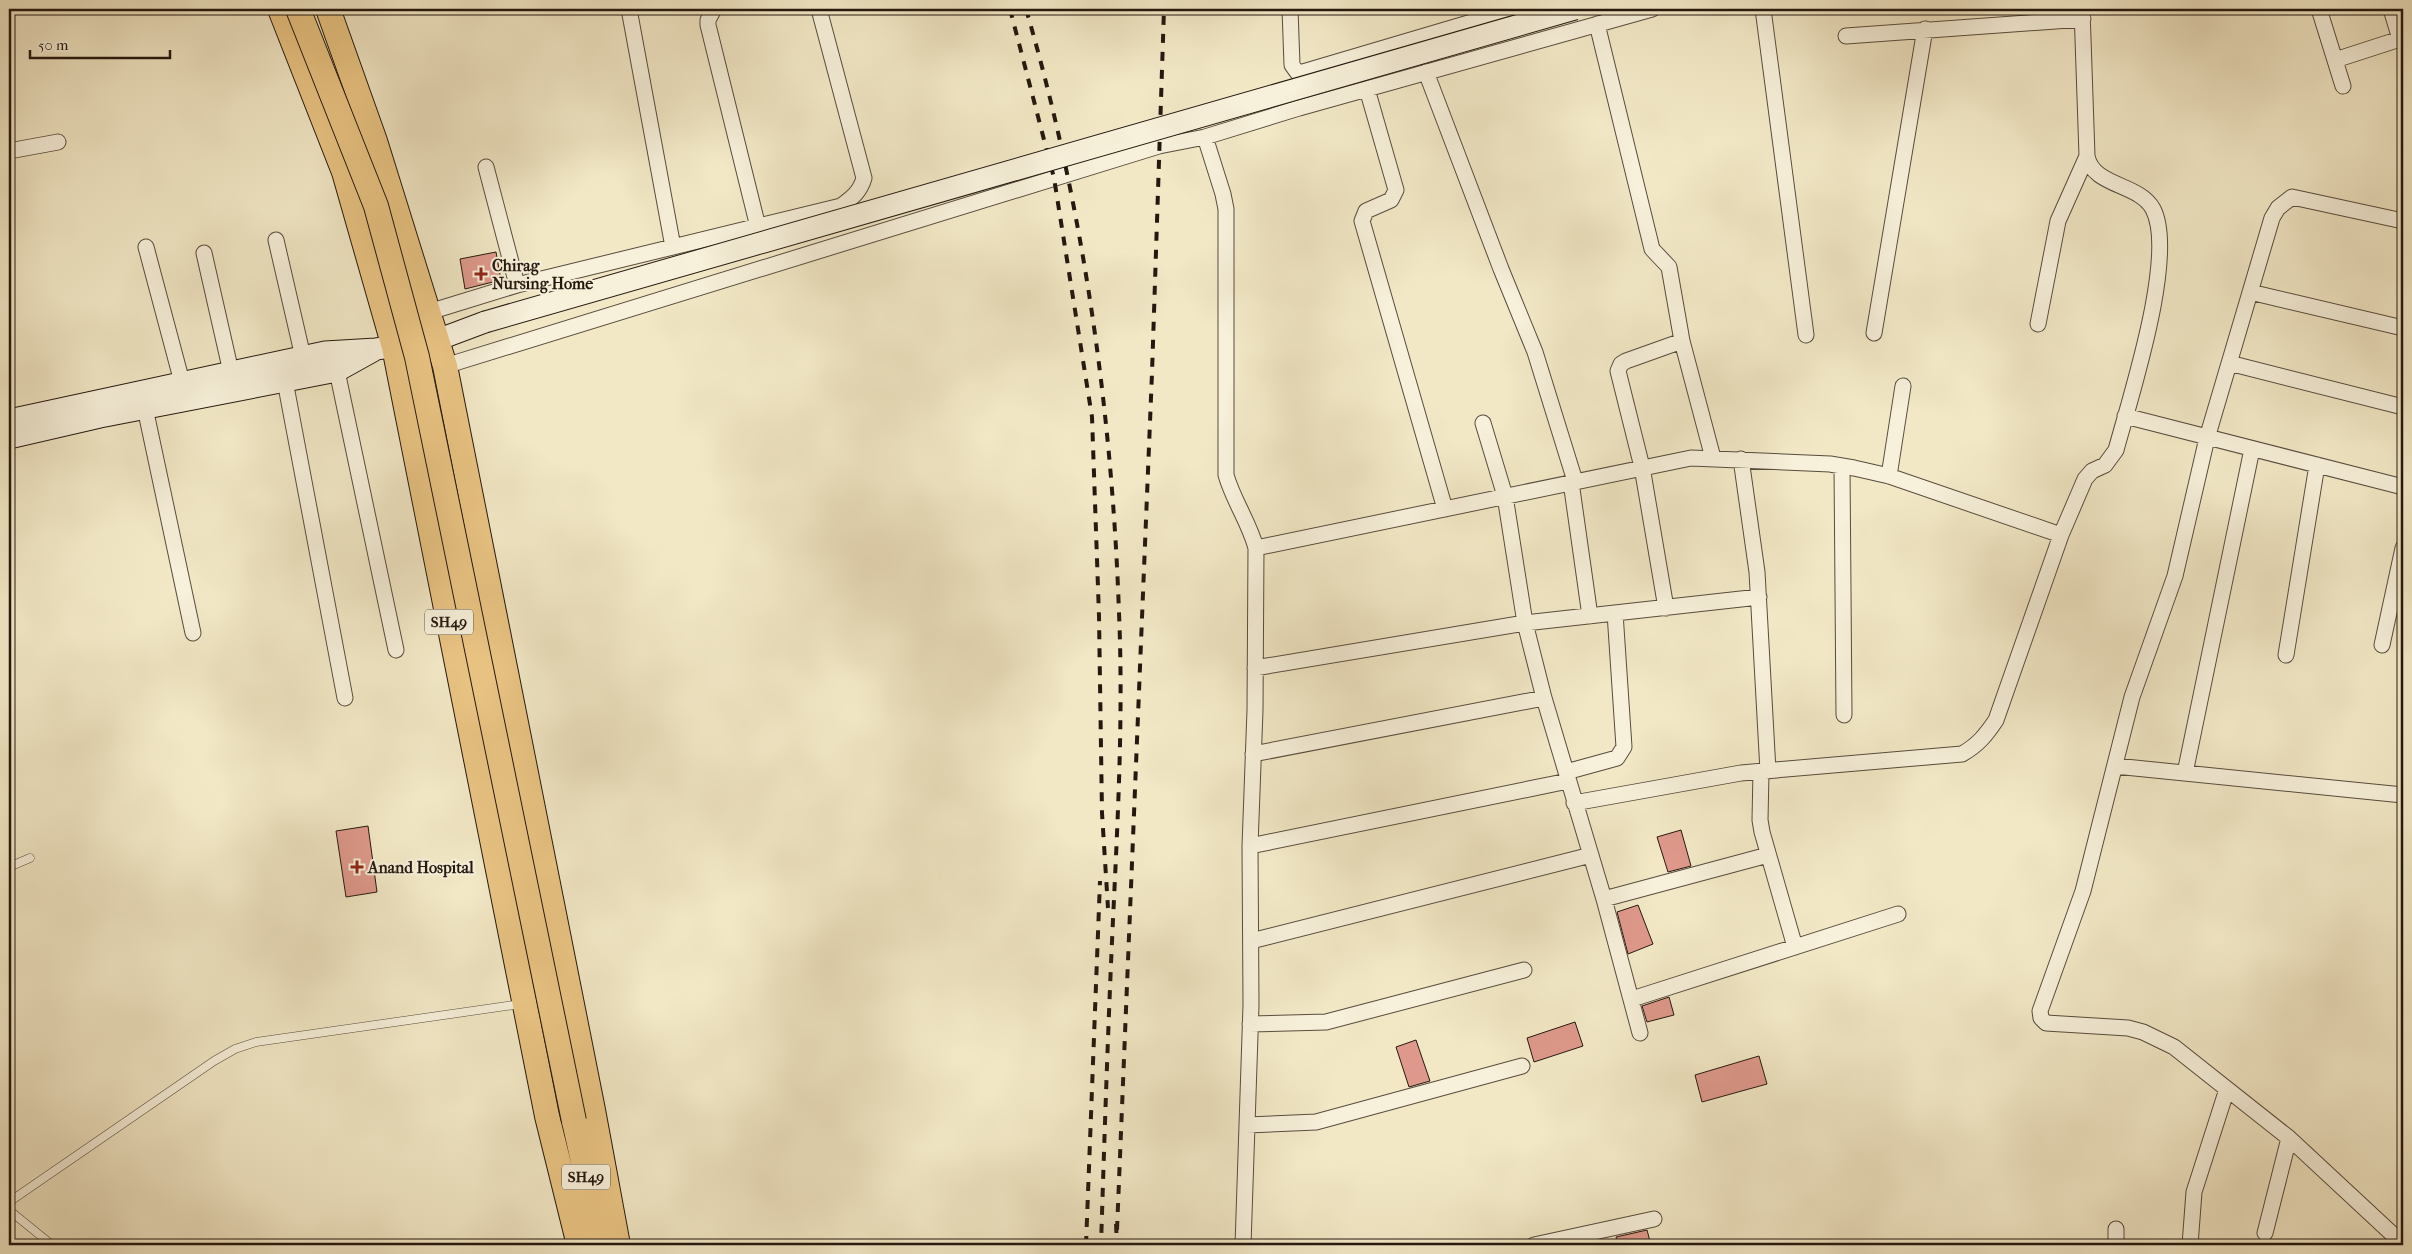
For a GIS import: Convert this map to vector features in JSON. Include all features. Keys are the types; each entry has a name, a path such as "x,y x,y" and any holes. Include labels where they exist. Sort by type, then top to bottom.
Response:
{"main road":[{"name":"SH49","path":"280,9 344,172 385,348 525,1003 547,1116 579,1245"},
{"name":"SH49","path":"298,9 376,206 417,357 600,1241"},
{"name":"SH49","path":"328,9 374,141 445,366 618,1245"},
{"path":"9,438 182,382 334,351 385,348 437,340 485,322 1575,9"},
{"path":"9,420 99,408 146,408 337,371 385,348"}],"street":[{"path":"628,9 673,247"},
{"path":"714,9 708,20 708,25 758,226"},
{"path":"1290,9 1292,65 1297,72 1303,72 1497,11 1516,9"},
{"path":"445,366 1159,146 1205,137 1426,72 1652,9"},
{"path":"1762,9 1806,335"},
{"path":"2319,9 2343,86"},
{"path":"2335,60 2402,39 2391,9"},
{"path":"428,312 517,285 841,206 853,198 861,188 864,178 820,13"},
{"path":"1574,804 1764,771 1962,754 1977,746 1996,720 2061,535 2085,479 2092,471 2104,465 2116,450 2157,292 2159,264 2158,221 2152,207 2147,203 2097,174 2089,167 2082,14 1846,36"},
{"path":"1596,24 1652,249 1669,268 1682,341 1714,458"},
{"path":"1874,333 1925,28"},
{"path":"1426,72 1500,269 1535,352 1573,482 1590,616"},
{"path":"1367,89 1396,190 1391,200 1366,211 1362,221 1445,508"},
{"path":"1205,137 1224,194 1226,209 1226,475 1230,490 1252,532 1256,548 1254,754 1250,846 1250,1024 1243,1245"},
{"path":"9,149 58,142"},
{"path":"2038,324 2058,221 2087,156"},
{"path":"486,167 517,285"},
{"path":"2403,221 2292,197 2278,208 2272,218 2229,363 2202,437 2175,576 2135,685 2083,891 2042,1004 2041,1018 2046,1023 2054,1025 2128,1028 2143,1032 2174,1047 2289,1138 2403,1244"},
{"path":"276,240 303,357"},
{"path":"146,247 182,382"},
{"path":"204,253 231,372"},
{"path":"2250,292 2403,328"},
{"path":"1666,608 1642,467 1618,371 1620,364 1626,361 1682,341"},
{"path":"2229,363 2403,407"},
{"path":"337,371 396,650"},
{"path":"284,381 345,698"},
{"path":"1889,476 1903,386"},
{"path":"146,408 193,633"},
{"path":"2125,416 2403,487"},
{"path":"1483,423 1505,496 1525,622 1544,698 1574,804 1604,899 1640,1033"},
{"path":"2185,773 2252,449"},
{"path":"1256,548 1692,458 1741,459 1842,466 1889,476 2061,535"},
{"path":"1741,459 1759,598 1764,771 1760,820 1768,855 1795,947"},
{"path":"2286,655 2317,465"},
{"path":"1842,466 1844,715"},
{"path":"2382,645 2403,548"},
{"path":"1255,668 1525,622 1759,598"},
{"path":"1250,846 1567,776 1617,758 1624,747 1615,613"},
{"path":"1254,754 1544,698"},
{"path":"2115,766 2403,794"},
{"path":"1604,899 1768,855"},
{"path":"1251,941 1591,856"},
{"path":"1632,1000 1898,914"},
{"path":"1250,1024 1326,1022 1524,970"},
{"path":"1247,1125 1316,1122 1522,1066"},
{"path":"2190,1245 2194,1192 2227,1089"},
{"path":"2265,1233 2289,1138"},
{"path":"1534,1245 1654,1219"},
{"path":"2116,1228 2116,1245"}],"lane":[{"path":"9,867 30,858"},
{"path":"9,1202 214,1061 235,1049 256,1042 525,1003"},
{"path":"9,1210 52,1245"}],"building":[{"path":"496,252 501,280 465,289 460,259"},
{"path":"368,826 377,892 346,897 336,831"},
{"path":"1681,830 1691,866 1668,872 1657,837"},
{"path":"1638,905 1653,944 1628,954 1617,912"},
{"path":"1669,997 1674,1015 1647,1022 1642,1006"},
{"path":"1575,1022 1583,1046 1534,1062 1527,1038"},
{"path":"1416,1040 1430,1081 1409,1087 1396,1047"},
{"path":"1759,1056 1767,1084 1702,1102 1695,1075"},
{"path":"1647,1230 1651,1245 1618,1245 1616,1237"}],"railway":[{"path":"1010,9 1054,178 1092,417 1099,616 1102,813 1108,908"},
{"path":"1026,9 1064,157 1079,233 1102,385 1115,537 1121,701 1101,1245"},
{"path":"1117,1230 1152,373 1164,9"},
{"path":"1086,1245 1100,881"},
{"path":"1116,1224 1117,1245"}],"place":[{"name":"Chirag Nursing Home","path":"481,274"},
{"name":"Anand Hospital","path":"357,867"}]}
